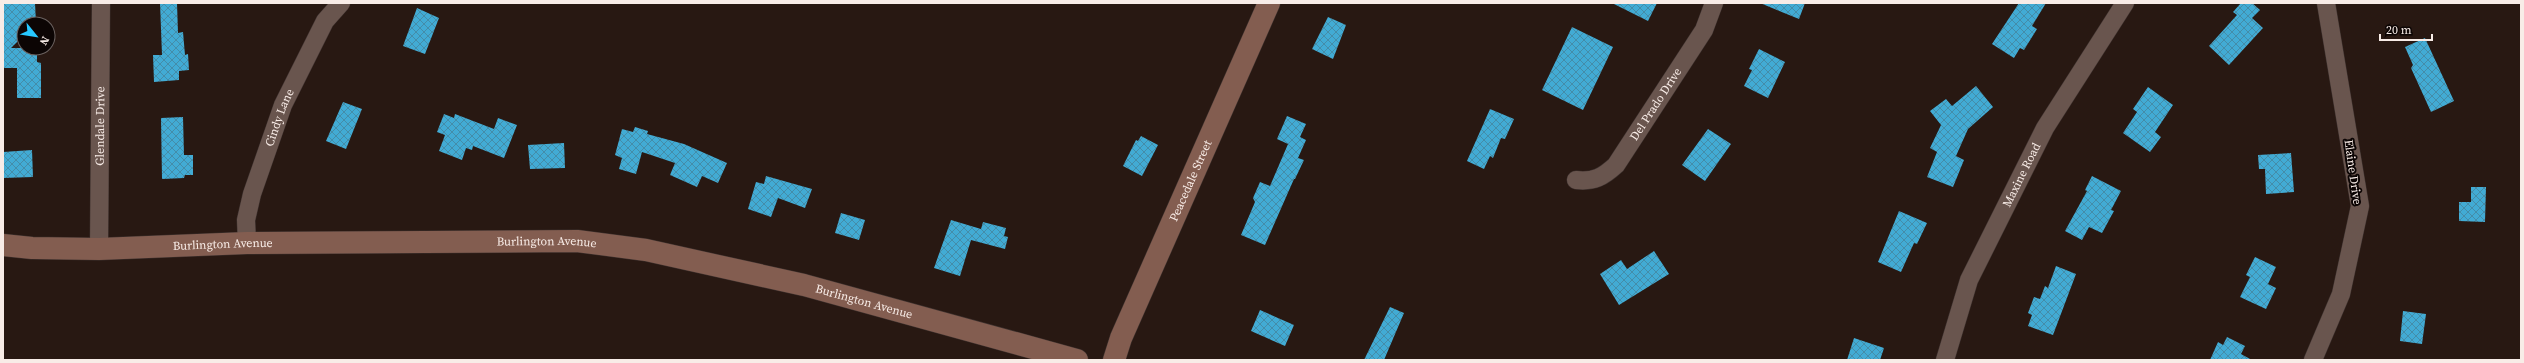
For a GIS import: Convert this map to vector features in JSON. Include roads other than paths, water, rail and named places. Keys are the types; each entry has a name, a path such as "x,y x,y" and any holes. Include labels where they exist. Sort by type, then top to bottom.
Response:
{"main road":[{"name":"Peacedale Street","path":"1114,360 1121,338 1269,3"},
{"name":"Burlington Avenue","path":"3,245 32,248 99,249 247,243 578,241 646,250 804,285 1077,360"}],"street":[{"name":"Glendale Drive","path":"99,249 101,3"},
{"name":"Cindy Lane","path":"247,243 246,220 252,194 283,105 324,21 341,3"},
{"name":"Del Prado Drive","path":"1576,180 1590,182 1604,176 1616,165 1704,30 1714,3"},
{"name":"Maxine Road","path":"1945,360 1969,280 2045,128 2125,3"},
{"name":"Elaine Drive","path":"2313,360 2341,294 2360,206 2326,3"}]}
